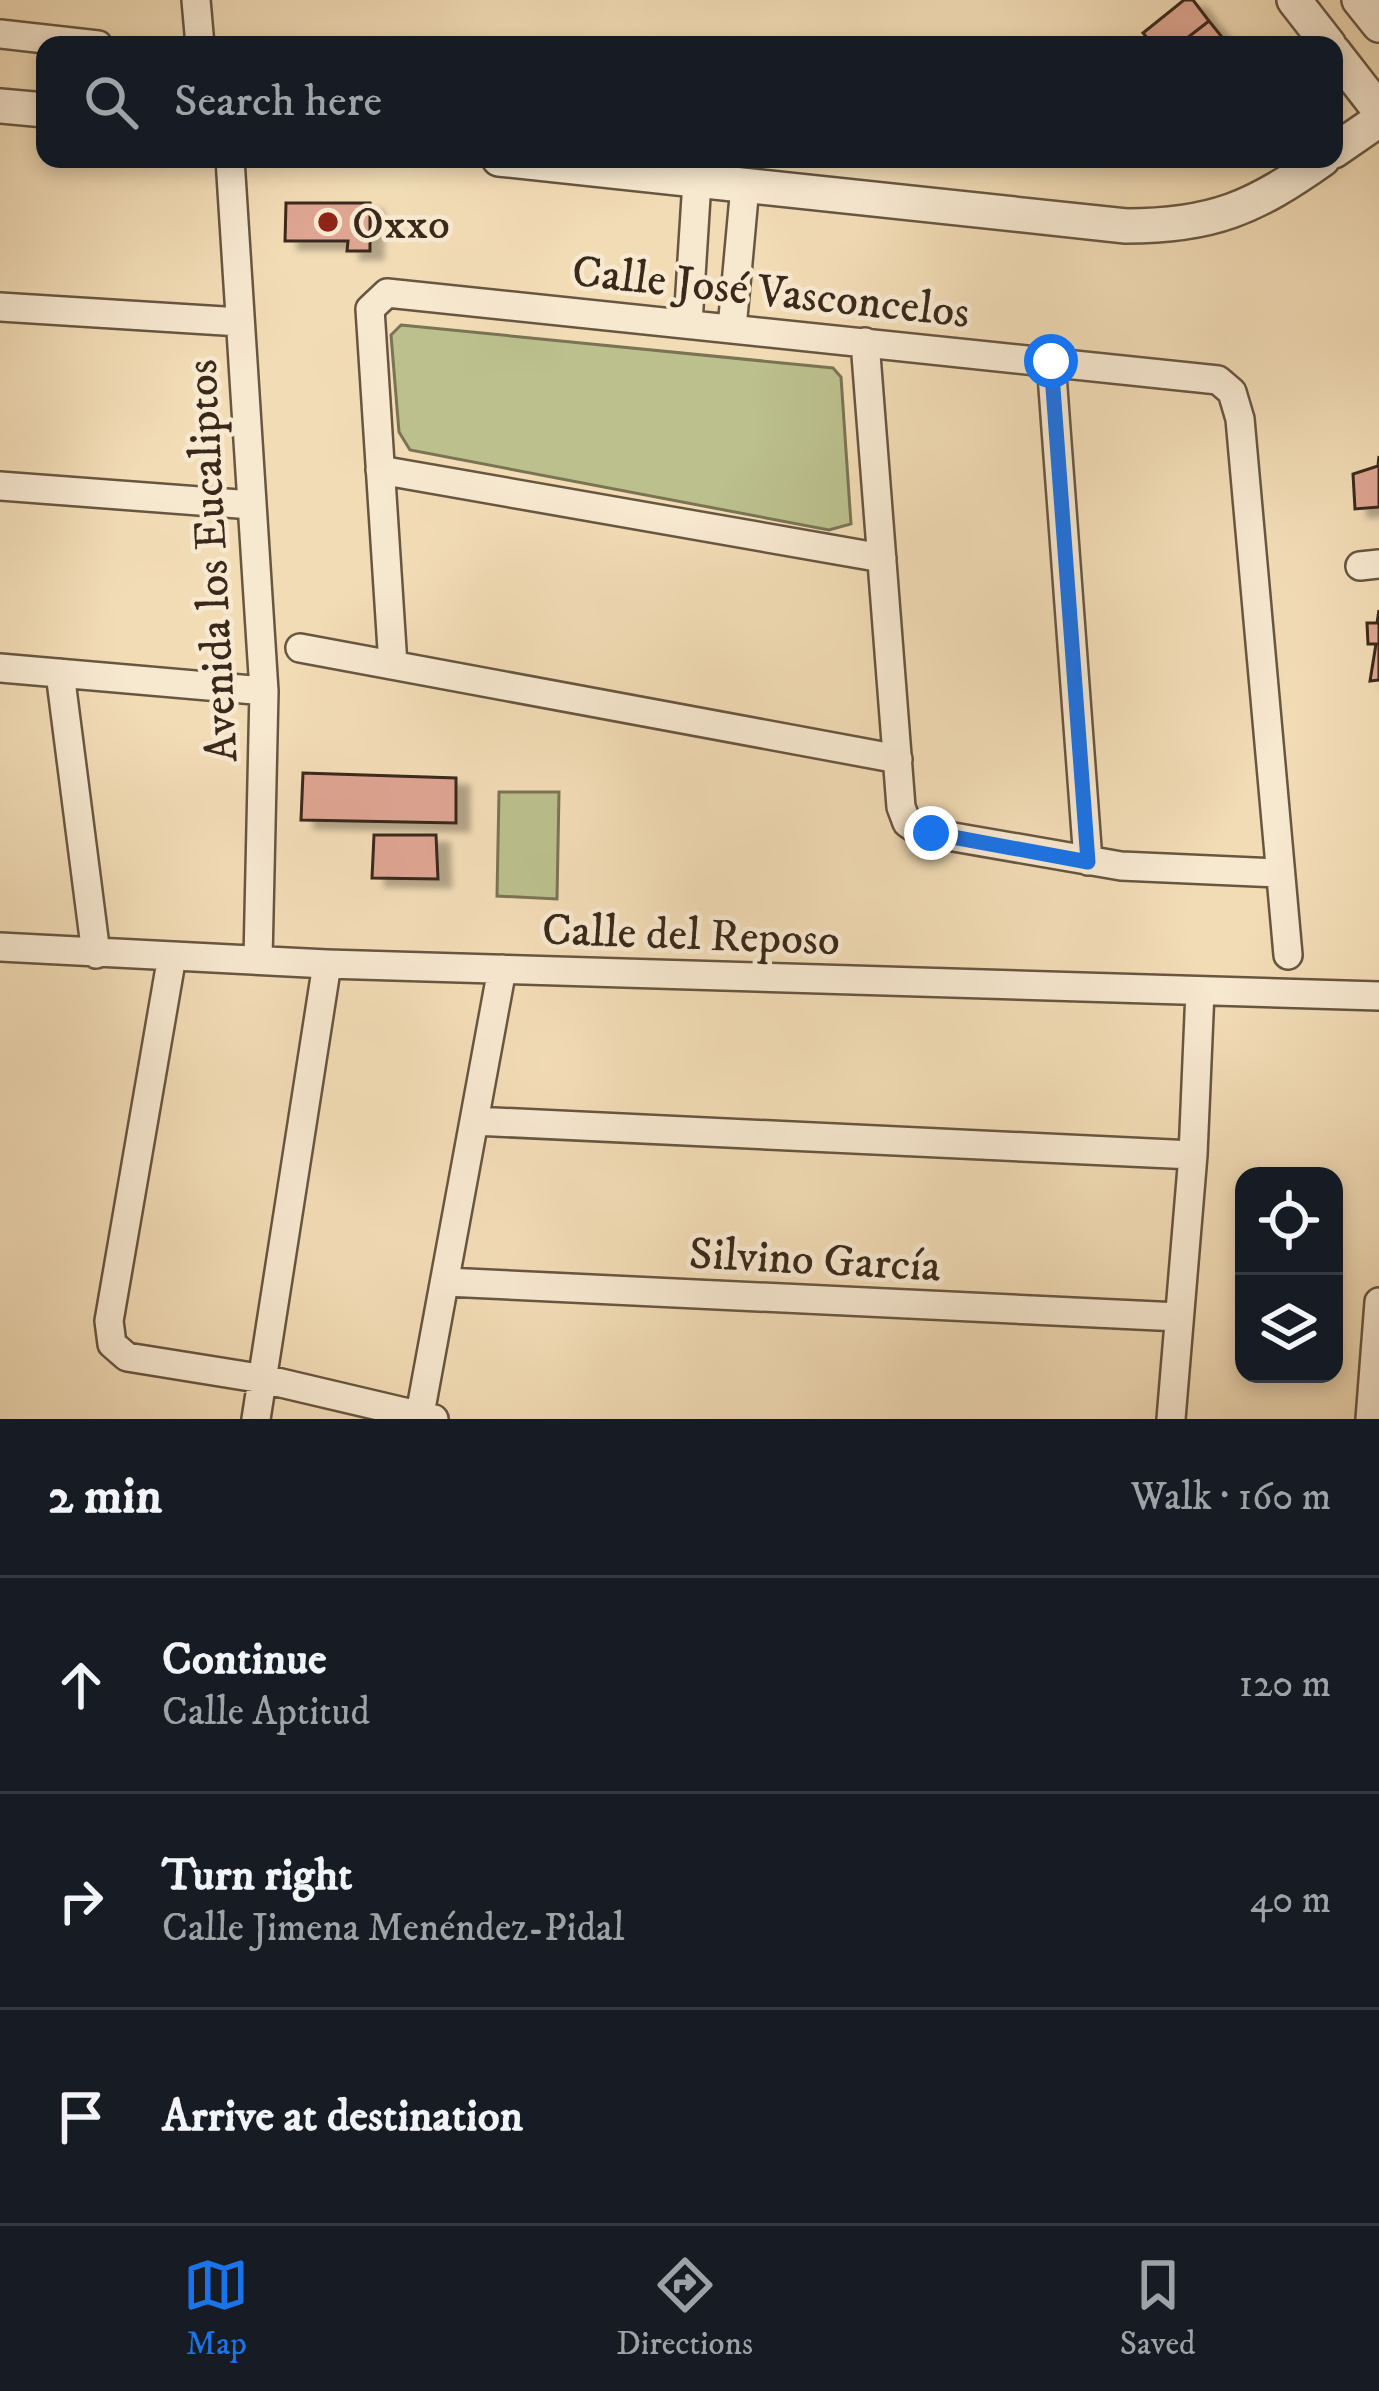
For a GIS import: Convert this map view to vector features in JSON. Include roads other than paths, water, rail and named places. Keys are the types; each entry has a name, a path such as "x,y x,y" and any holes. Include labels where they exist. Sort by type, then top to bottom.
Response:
{"street":[{"path":"196,0 199,36"},
{"path":"1294,0 1322,36"},
{"path":"1358,0 1379,25"},
{"path":"0,34 36,38"},
{"path":"1343,64 1379,110"},
{"path":"0,106 36,109"},
{"path":"1343,146 1379,120"},
{"name":"Avenida los Eucaliptos","path":"231,168 264,692 258,959"},
{"path":"576,168 1094,224 1157,226 1241,210 1309,168"},
{"path":"688,323 697,182"},
{"path":"732,328 745,186"},
{"name":"Calle José Vasconcelos","path":"380,470 370,309 378,298 395,293 1191,375 1226,385 1240,419 1280,873"},
{"path":"0,307 240,322"},
{"path":"865,342 901,807 907,823 919,831 1088,862 1280,873 1288,955"},
{"path":"1051,361 1088,862"},
{"path":"393,665 380,470 882,558"},
{"path":"0,485 252,505"},
{"path":"300,648 898,759"},
{"path":"0,668 264,692"},
{"path":"60,673 96,954"},
{"name":"Calle del Reposo","path":"0,946 327,964 1379,996"},
{"path":"172,956 109,1322 112,1344 127,1357 264,1379 427,1416 502,969"},
{"path":"256,1419 327,964"},
{"path":"1171,1419 1193,1155 1200,991"},
{"path":"474,1121 1193,1155"},
{"name":"Silvino García","path":"446,1282 1179,1317"},
{"path":"1370,1419 1379,1302"}],"place":[{"name":"Oxxo","path":"328,222"}]}
